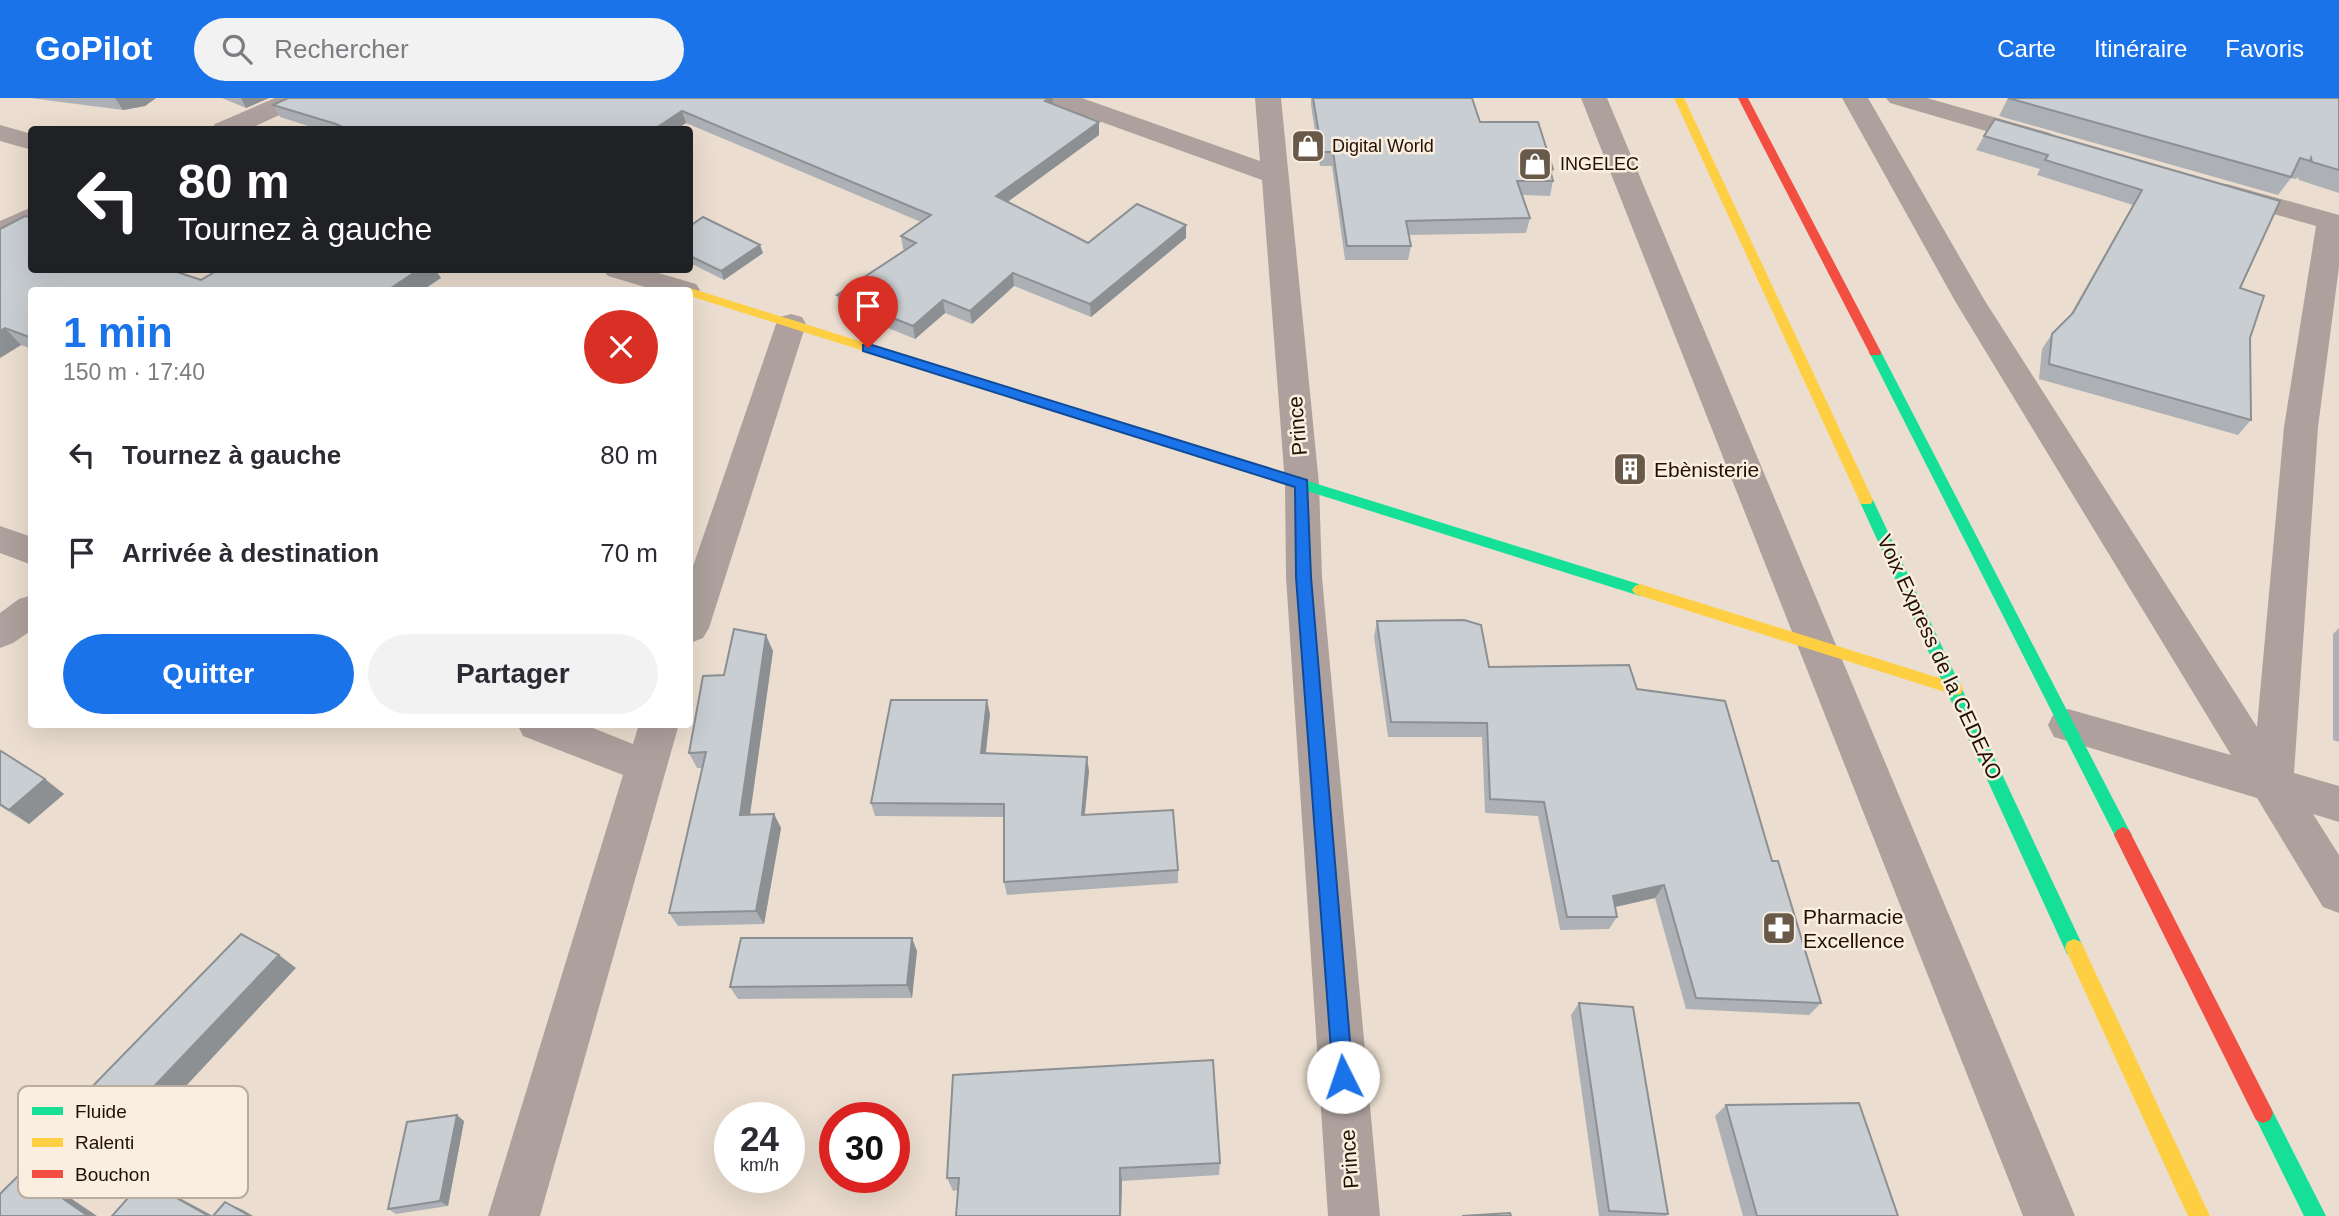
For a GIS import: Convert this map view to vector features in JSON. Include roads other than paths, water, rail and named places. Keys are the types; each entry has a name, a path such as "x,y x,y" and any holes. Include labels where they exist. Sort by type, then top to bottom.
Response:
{"main road":[{"name":"Voix Express de la CEDEAO","path":"1679,98 2199,1216"},
{"path":"1743,98 2068,725 2315,1216"},
{"path":"693,293 1955,689"}],"street":[{"path":"233,126 296,98"},
{"path":"1058,98 1278,176"},
{"name":"Prince","path":"1268,98 1278,176 1302,484 1304,577 1354,1216"},
{"path":"1594,98 2049,1216"},
{"path":"1855,98 1970,301 2273,783 2339,893"},
{"path":"1899,98 2069,147"},
{"path":"0,133 28,141"},
{"path":"2200,184 2335,223 2301,427 2273,783"},
{"path":"0,233 28,217"},
{"path":"628,273 674,287"},
{"path":"693,619 791,324"},
{"path":"0,539 28,550"},
{"path":"0,633 28,611"},
{"path":"2068,725 2339,804"},
{"path":"513,1216 619,866 652,745 559,728"}],"place":[{"name":"Digital World","path":"1308,146"},
{"name":"INGELEC","path":"1535,164"},
{"name":"Ebènisterie","path":"1630,469"},
{"name":"Pharmacie Excellence","path":"1779,928"}]}
